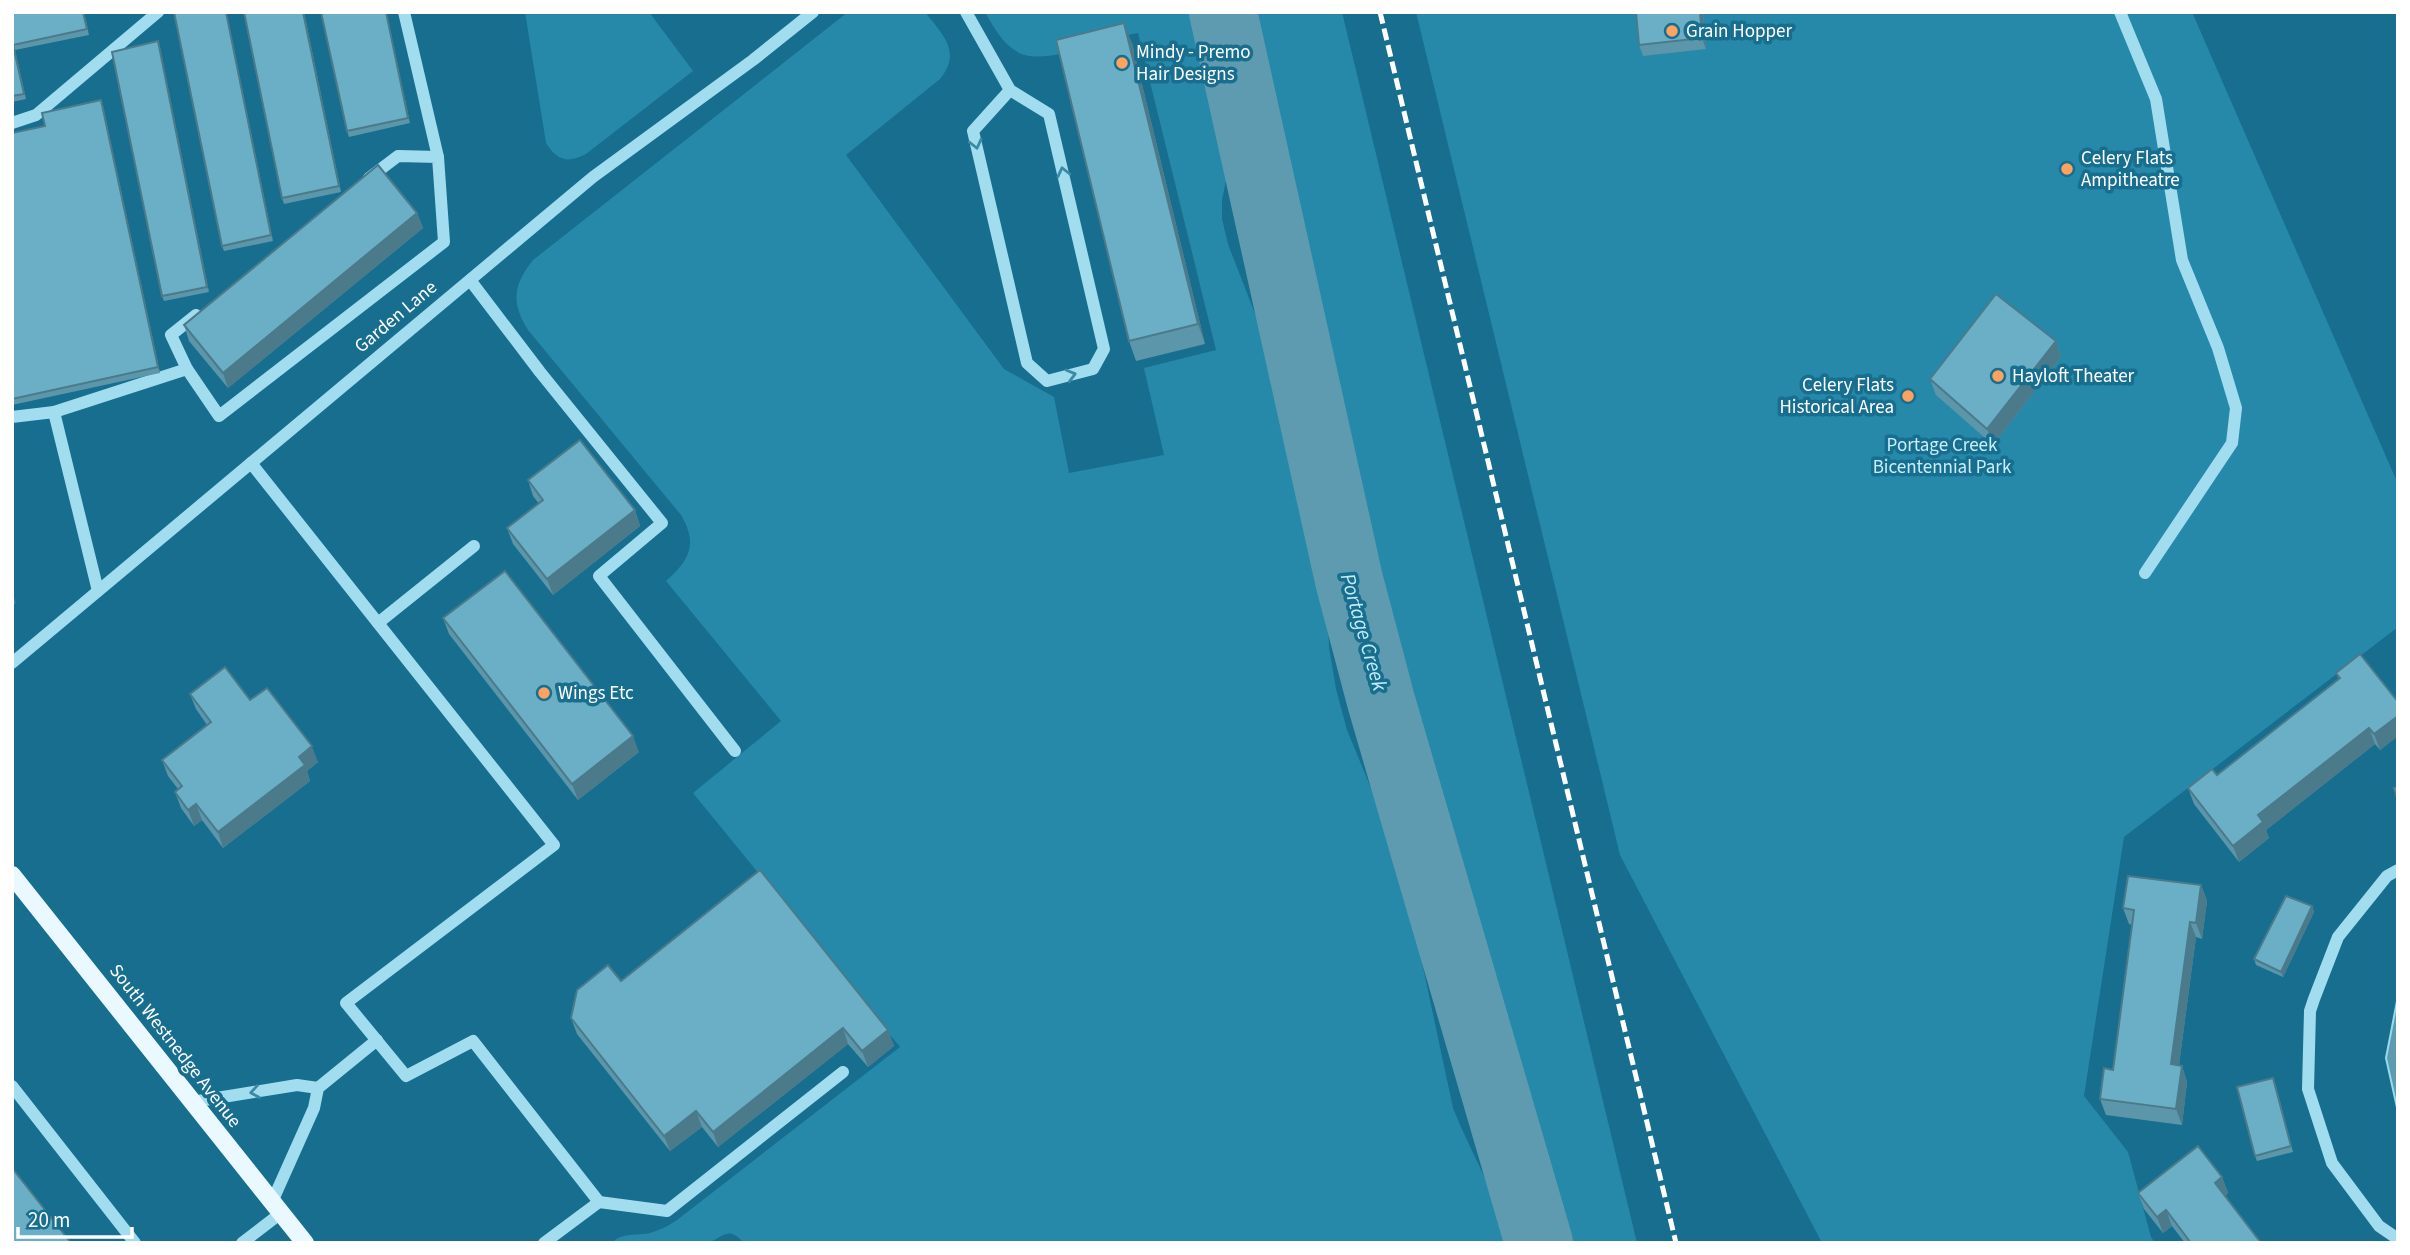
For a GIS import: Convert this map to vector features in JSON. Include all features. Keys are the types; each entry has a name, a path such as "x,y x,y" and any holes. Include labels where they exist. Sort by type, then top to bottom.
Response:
{"main road":[{"name":"South Westnedge Avenue","path":"12,875 305,1243"}],"street":[{"path":"12,123 36,115 158,12"},
{"path":"203,310 171,335 187,369 219,416 444,242 438,157 404,12"},
{"name":"Garden Lane","path":"12,663 593,177 753,60 813,12"},
{"path":"966,12 1010,90 1049,114 1104,349 1093,369 1047,381 1027,363 973,131 1010,90"},
{"path":"2120,12 2156,99 2182,260 2218,348 2236,408 2232,443 2145,573"},
{"path":"354,190 398,156 438,157"},
{"path":"470,281 662,523 599,576 735,751"},
{"path":"12,417 54,412 187,369"},
{"path":"54,412 99,590"},
{"path":"251,463 554,845 346,1003 406,1076 472,1041 599,1202 667,1211 844,1072"},
{"path":"378,623 474,546"},
{"path":"2398,870 2387,876 2337,937 2310,1011 2308,1088 2332,1163 2379,1226 2398,1238"},
{"path":"242,1243 276,1207 314,1108 318,1088 377,1040"},
{"path":"192,1102 297,1085 318,1088"},
{"path":"12,1086 135,1243"},
{"path":"544,1243 599,1202"}],"green space":[{"path":"525,12 649,12 693,71 586,154 573,159 563,159 546,143"},
{"path":"848,12 925,12 948,44 949,60 940,79 846,155 1004,369 1054,397 1069,473 1164,455 1144,368 1216,350 1138,33 1065,53 1037,57 1018,52 1006,43 985,12 1201,12 1217,73 1229,147 1222,219 1228,244 1257,319 1285,373 1296,409 1326,581 1329,647 1336,689 1347,730 1392,839 1405,883 1453,1108 1487,1182 1504,1243 744,1243 733,1234 728,1234 704,1243 612,1243 625,1236 654,1232 677,1220 900,1047 693,793 781,721 666,581 681,566 689,551 689,535 681,515 528,330 517,303 518,286 533,260"},
{"path":"1248,12 1342,12 1637,1243 1558,1243 1395,685"},
{"name":"Portage Creek Bicentennial Park","path":"1416,12 2192,12 2398,484 2398,627 2124,837 2084,1096 2128,1152 2151,1237 2155,1243 1822,1243 1620,855"}],"shaded area":[{"path":"2398,996 2398,1112 2386,1058"}],"building":[{"path":"12,12 83,12 87,29 13,45 24,94 12,96"},
{"path":"174,12 226,12 271,235 222,246"},
{"path":"244,12 303,12 339,186 282,198"},
{"path":"321,12 386,12 408,118 347,131"},
{"name":"Grain Hopper","path":"1636,12 1700,12 1702,38 1639,45"},
{"path":"1124,23 1198,324 1129,341 1056,40"},
{"path":"158,41 207,287 162,296 112,52"},
{"path":"101,100 158,367 12,399 12,133 45,126 42,113"},
{"path":"378,165 417,213 223,373 184,325"},
{"name":"Hayloft Theater","path":"1996,294 2056,341 1987,429 1930,379"},
{"path":"580,440 635,510 547,579 507,528 543,500 528,480"},
{"name":"Wings Etc","path":"505,571 633,736 572,784 443,618"},
{"path":"2360,654 2398,702 2398,716 2374,734 2369,728 2258,815 2263,822 2233,846 2188,788 2212,769 2217,775 2340,678 2336,673"},
{"path":"225,667 250,700 267,688 312,746 299,757 305,765 218,832 196,804 188,810 175,792 182,786 162,760 211,722 190,694"},
{"path":"760,870 888,1030 862,1051 843,1028 713,1132 696,1111 664,1136 571,1018 577,990 608,965 621,981"},
{"path":"2128,876 2201,885 2196,923 2190,922 2171,1064 2182,1066 2176,1109 2100,1099 2104,1068 2113,1070 2134,910 2123,908"},
{"path":"2286,896 2312,906 2281,972 2254,959"},
{"path":"2273,1078 2291,1146 2255,1156 2237,1087"},
{"path":"2198,1146 2222,1177 2215,1183 2261,1243 2191,1243 2166,1210 2157,1217 2138,1193"},
{"path":"12,1168 71,1243 12,1243"}],"waterway":[{"name":"Portage Creek","path":"1223,12 1349,580 1381,701 1539,1243"}],"railway":[{"path":"1380,12 1676,1243"}],"place":[{"name":"Grain Hopper","path":"1672,31"},
{"name":"Mindy - Premo Hair Designs","path":"1122,63"},
{"name":"Celery Flats Ampitheatre","path":"2067,169"},
{"name":"Hayloft Theater","path":"1998,376"},
{"name":"Celery Flats Historical Area","path":"1908,396"},
{"name":"Wings Etc","path":"544,693"}]}
